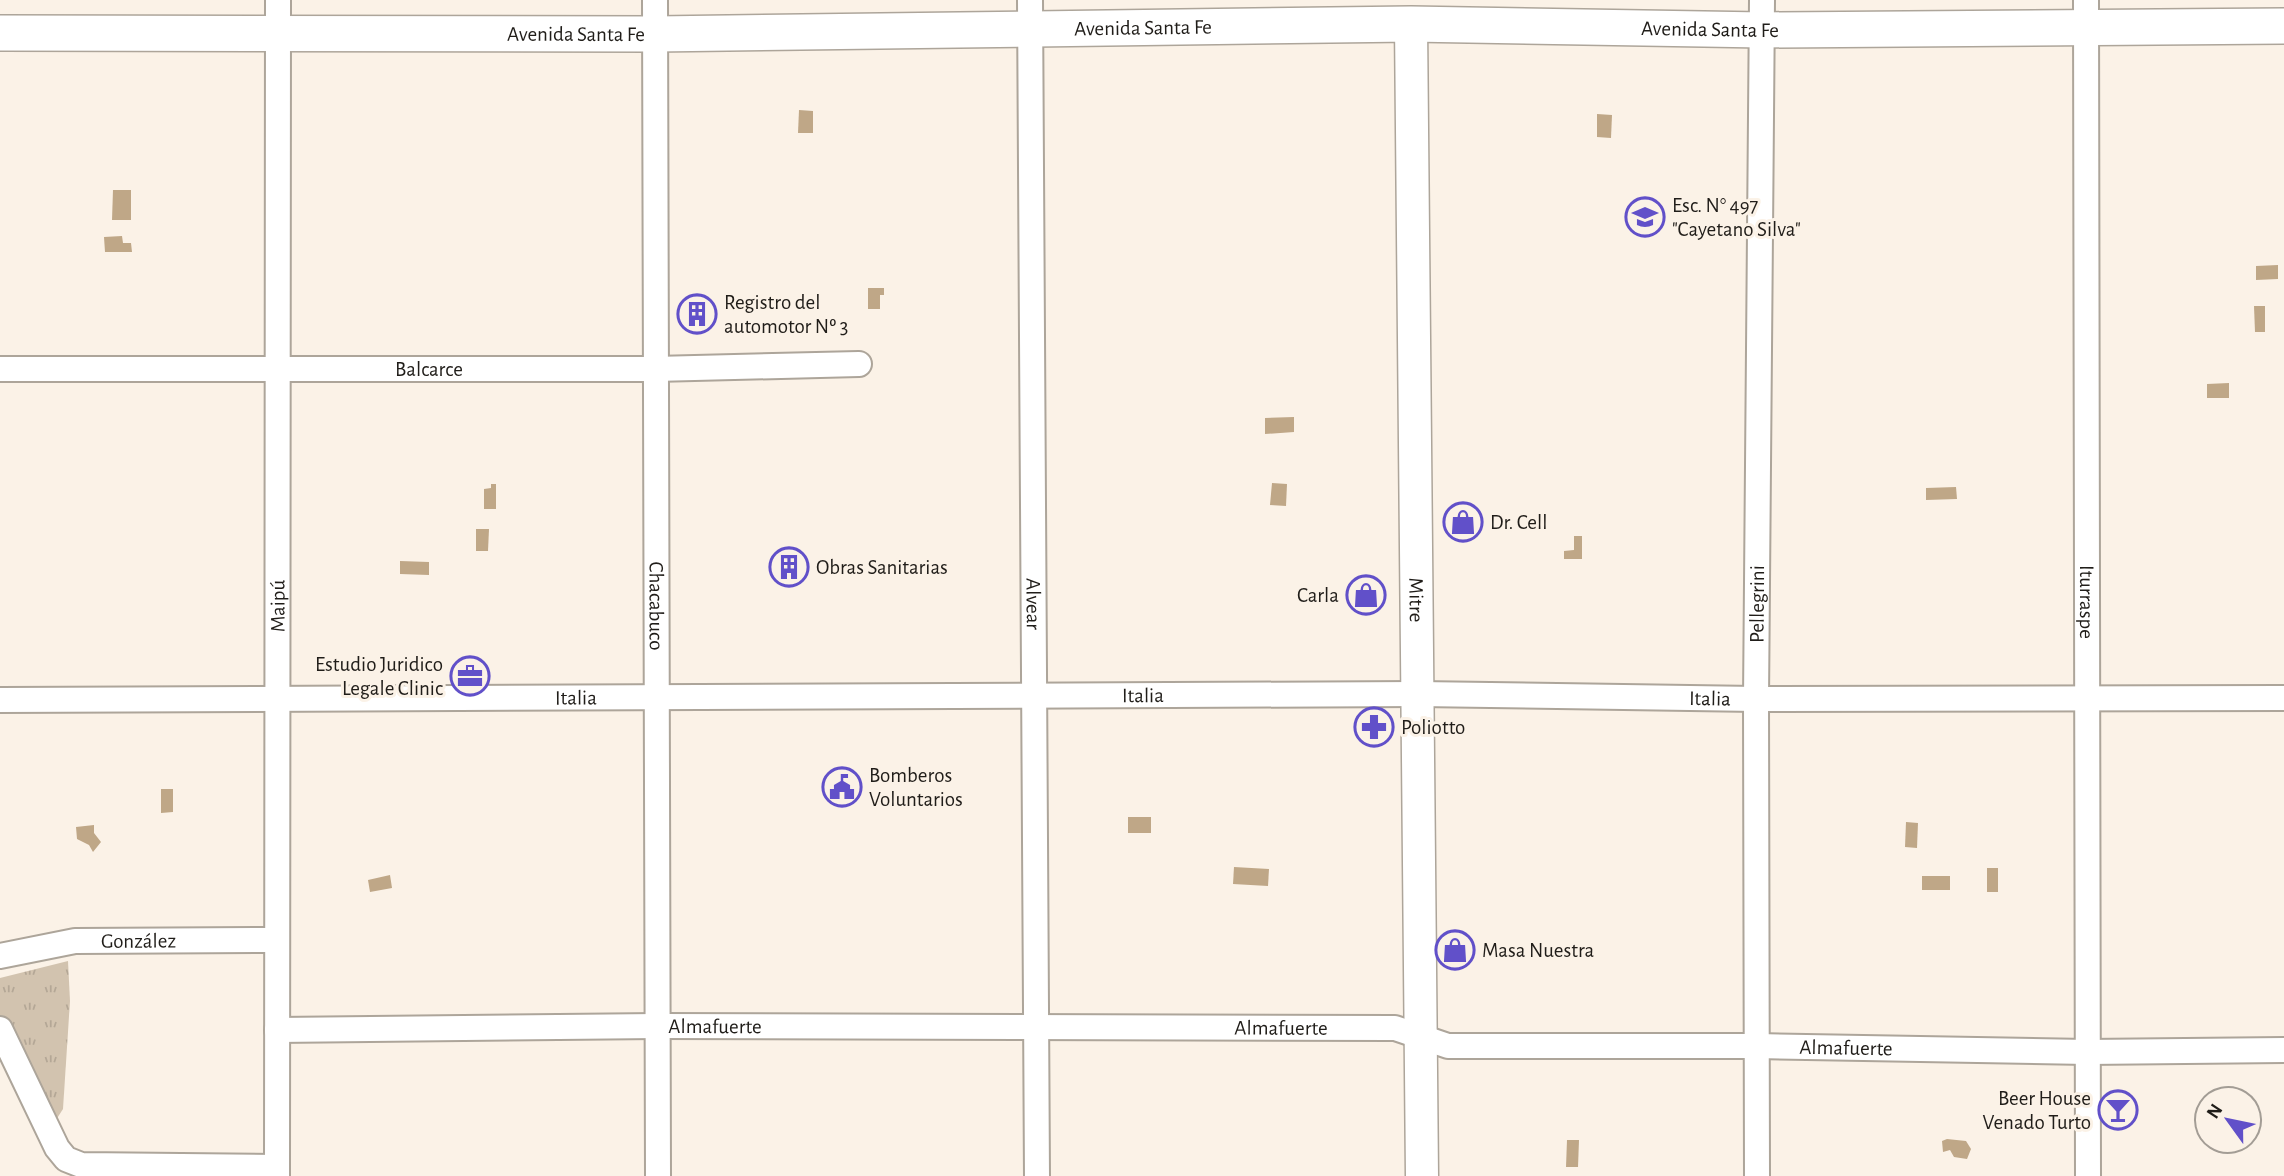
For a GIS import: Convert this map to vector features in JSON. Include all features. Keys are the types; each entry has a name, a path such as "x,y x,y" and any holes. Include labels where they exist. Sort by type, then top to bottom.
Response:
{"main road":[{"name":"Avenida Santa Fe","path":"0,33 278,17 656,34 1030,16 1412,8 1763,15 2086,13 2284,26"}],"street":[{"name":"Chacabuco","path":"655,0 658,1176"},
{"name":"Mitre","path":"1412,8 1423,1038 1422,1176"},
{"name":"Iturraspe","path":"2086,13 2088,1176"},
{"name":"Pellegrini","path":"1757,1176 1756,699 1763,15"},
{"name":"Alvear","path":"1030,16 1037,1176"},
{"name":"Maipú","path":"277,1171 278,17"},
{"name":"Balcarce","path":"0,369 655,369 859,364"},
{"name":"Italia","path":"0,700 1035,698 1419,694 1756,699 2284,698"},
{"name":"González","path":"0,956 75,941 277,940"},
{"name":"Almafuerte","path":"277,1030 658,1026 1395,1028 1448,1046 1757,1046 2087,1052 2284,1050"},
{"path":"0,1029 57,1147 66,1159 81,1165 277,1171"}],"green space":[{"path":"68,961 70,1001 63,1109 54,1123 0,1022 0,978"}],"shaded area":[{"path":"799,110 813,111 813,133 798,133"},
{"path":"1597,114 1612,115 1611,138 1597,137"},
{"path":"113,190 131,190 131,220 112,220"},
{"path":"122,236 123,243 131,243 132,252 105,252 104,237"},
{"path":"2278,265 2278,279 2256,280 2256,266"},
{"path":"868,288 884,288 884,295 880,295 880,309 868,309"},
{"path":"2254,306 2265,306 2265,332 2255,332"},
{"path":"2229,383 2229,398 2207,398 2207,384"},
{"path":"1294,417 1294,432 1265,434 1265,418"},
{"path":"1272,483 1287,484 1286,506 1270,505"},
{"path":"491,484 496,484 496,509 484,509 484,489 491,488"},
{"path":"1956,487 1957,499 1926,500 1926,488"},
{"path":"476,529 489,529 488,551 476,551"},
{"path":"1574,536 1582,536 1582,559 1564,559 1564,551 1574,550"},
{"path":"400,561 429,562 429,575 400,574"},
{"path":"161,789 173,789 173,812 161,813"},
{"path":"1128,817 1151,817 1151,833 1128,833"},
{"path":"1906,822 1918,823 1917,848 1905,847"},
{"path":"94,825 94,833 101,842 93,852 89,845 77,839 76,827"},
{"path":"1234,867 1269,869 1268,886 1233,884"},
{"path":"1987,868 1998,868 1998,892 1987,892"},
{"path":"390,875 392,888 370,892 368,880"},
{"path":"1922,876 1950,876 1950,890 1922,890"},
{"path":"1567,1140 1579,1140 1578,1167 1566,1167"},
{"path":"1942,1141 1966,1141 1971,1149 1967,1159 1954,1157 1950,1150 1943,1152"}],"place":[{"name":"Esc. N° 497 \"Cayetano Silva\"","path":"1645,217"},
{"name":"Registro del automotor Nº 3","path":"697,314"},
{"name":"Dr. Cell","path":"1463,522"},
{"name":"Obras Sanitarias","path":"789,567"},
{"name":"Carla","path":"1366,595"},
{"name":"Estudio Juridico Legale Clinic","path":"470,676"},
{"name":"Poliotto","path":"1374,727"},
{"name":"Bomberos Voluntarios","path":"842,787"},
{"name":"Masa Nuestra","path":"1455,950"},
{"name":"Beer House Venado Turto","path":"2118,1110"}]}
